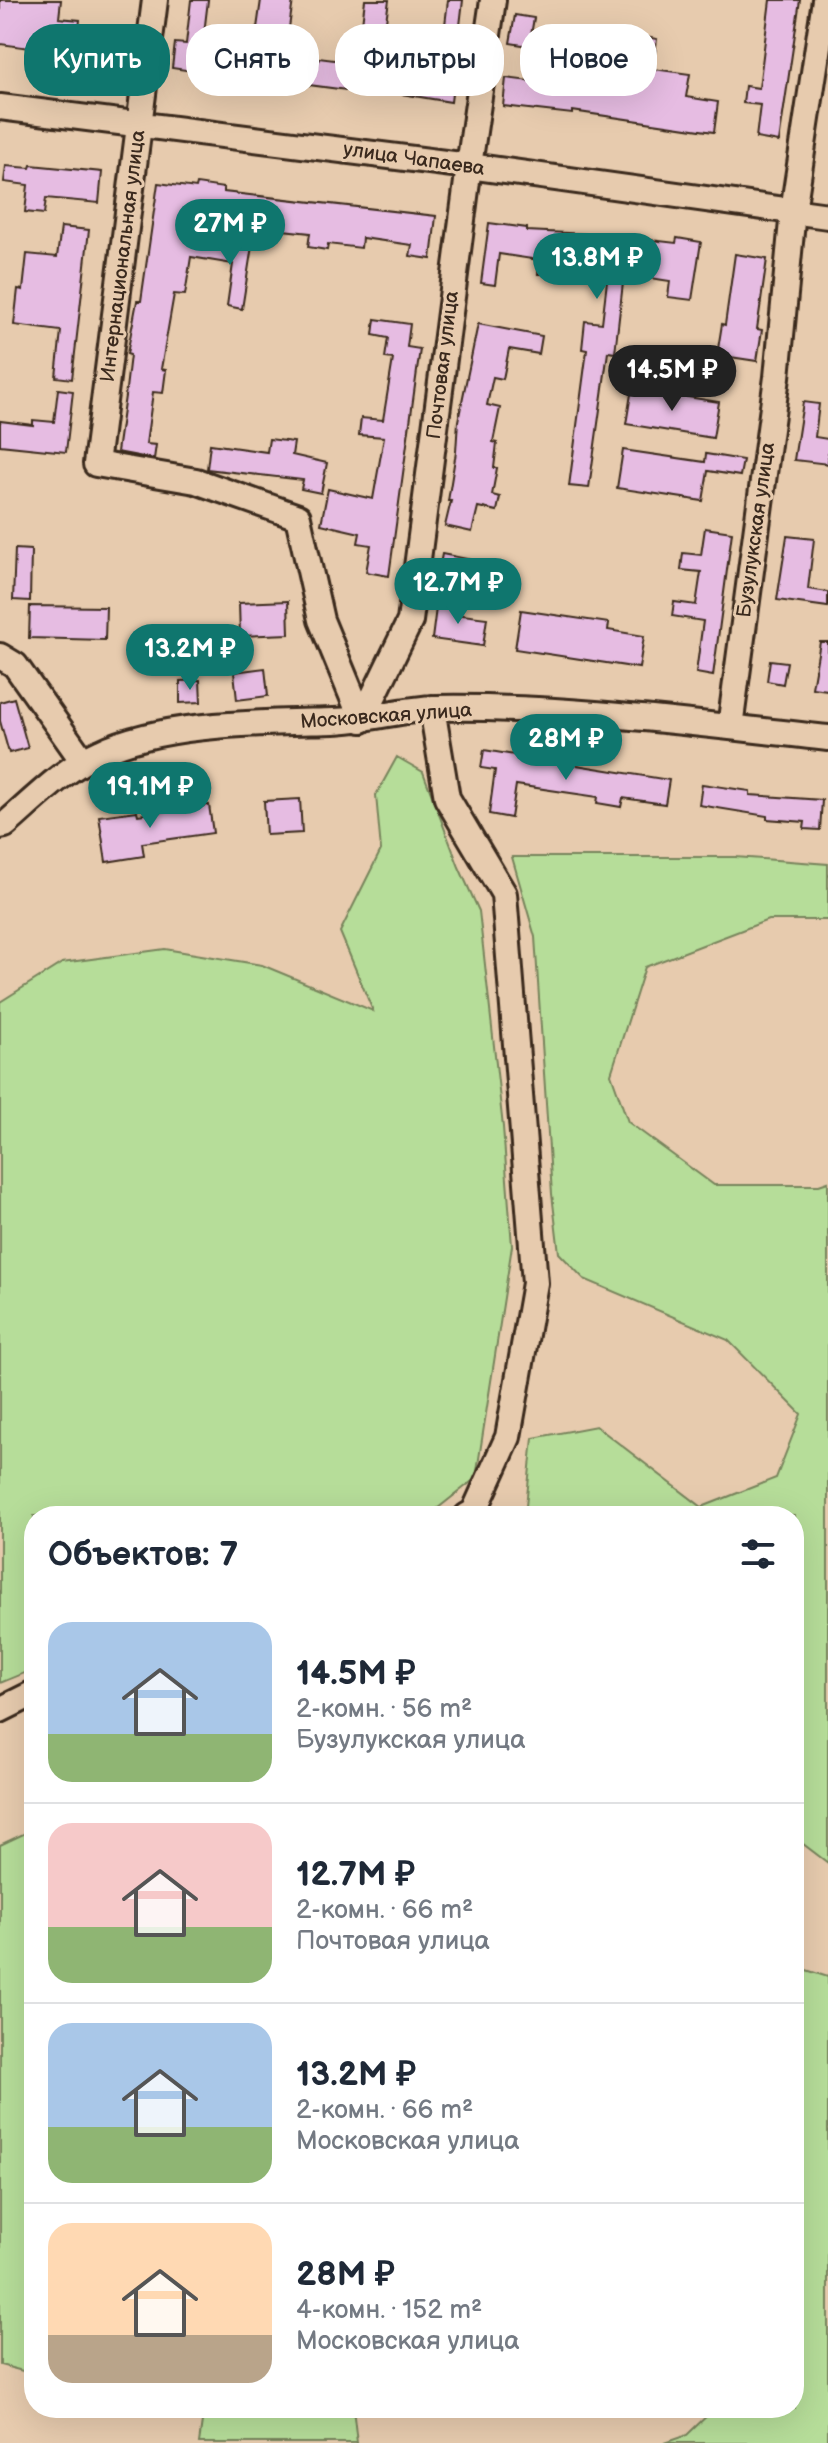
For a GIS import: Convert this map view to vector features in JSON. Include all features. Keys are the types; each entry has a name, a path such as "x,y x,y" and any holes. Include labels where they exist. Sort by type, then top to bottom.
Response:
{"street":[{"name":"Интернациональная улица","path":"155,0 96,464 196,481 298,517 321,620 362,720"},
{"name":"Почтовая улица","path":"362,720 410,621 493,0"},
{"name":"Бузулукская улица","path":"730,727 777,377 793,211 825,0"},
{"name":"улица Чапаева","path":"0,107 469,166 828,216"},
{"path":"0,656 15,665 83,761"},
{"name":"Московская улица","path":"0,826 83,761 102,751 141,737 232,724 362,720 432,708 580,711 828,738"},
{"path":"432,708 447,798 504,894 535,1283 508,1437 477,1506"},
{"path":"0,1710 24,1698"}],"green space":[{"path":"397,757 423,772 479,911 503,1127 512,1246 476,1478 441,1506 24,1506 24,1673 0,1683 0,1002 62,963 165,949 262,965 373,1011 340,932 381,850 376,795"},
{"path":"512,857 735,857 828,864 828,920 768,920 645,967 611,1074 628,1122 714,1185 819,1185 828,1182 828,1863 804,1845 804,1506 705,1506 776,1478 801,1414 728,1340 584,1279 559,1253 552,1194 535,937"},
{"path":"596,1426 701,1506 526,1506 533,1438"},
{"path":"24,1834 24,2371 0,2365 0,1845"},
{"path":"804,1969 828,1977 828,2443 664,2443 687,2435 705,2418 804,2418"},
{"path":"203,2418 354,2418 357,2443 199,2443"}],"building":[{"path":"0,0 61,0 59,18 80,20 80,24 24,24 24,47 0,44"},
{"path":"191,0 208,0 205,24 188,24"},
{"path":"261,0 293,0 290,24 258,24"},
{"path":"365,0 389,0 386,24 362,24"},
{"path":"448,0 463,0 460,24 445,24"},
{"path":"770,0 800,0 779,142 756,138 760,105 743,103 745,86 759,88"},
{"path":"515,15 534,18 533,24 520,24 520,45 510,43"},
{"path":"175,43 186,44 186,70 172,68"},
{"path":"319,58 335,60 335,89 319,86"},
{"path":"657,70 690,74 686,97 718,102 714,132 572,111 572,114 503,106 506,78 520,80 520,96 657,96"},
{"path":"414,96 452,96 451,102"},
{"path":"31,165 102,172 99,203 46,198 44,214 25,212 28,185 4,182 6,166 30,168"},
{"path":"158,183 196,188 197,184 224,188 224,192 436,216 431,259 410,256 412,245 362,238 361,248 328,244 327,250 308,247 310,233 255,227 242,309 227,306 233,264 191,257 185,295 174,294 161,369 166,370 163,393 153,392 146,444 156,445 154,459 117,452 130,355 127,354 137,301 141,301"},
{"path":"489,223 527,228 527,231 607,235 676,243 677,238 701,242 692,300 668,297 670,281 624,274 615,353 608,352 589,488 569,486 587,350 582,349 585,321 602,323 607,281 602,280 604,260 556,254 555,274 538,274 539,260 499,254 495,285 481,283"},
{"path":"61,227 89,230 72,379 56,377 61,331 14,325 18,289 23,290 27,254 57,257"},
{"path":"735,254 767,259 757,329 762,330 757,361 717,355 722,324 725,325"},
{"path":"375,319 410,324 407,347 420,349 389,576 366,572 371,545 358,543 360,533 321,524 328,489 373,499 384,437 359,435 361,418 383,420 393,359 385,358 388,338 373,335"},
{"path":"478,324 542,336 539,354 509,349 503,379 493,377 487,405 500,408 493,442 497,443 494,468 497,468 492,495 500,497 497,511 478,507 472,532 445,526 451,501 448,501 458,421"},
{"path":"632,388 719,402 713,438 626,424"},
{"path":"58,389 73,391 66,452 0,445 0,421 33,425 33,420 54,422"},
{"path":"803,402 819,404 815,437 828,439 828,464 794,460"},
{"path":"269,439 294,442 292,455 327,463 321,493 301,489 303,480 207,469 210,444 267,452"},
{"path":"623,450 705,462 706,454 743,460 740,476 708,471 703,501 617,488"},
{"path":"705,528 732,532 713,676 696,673 703,621 672,616 674,602 696,605 701,572 681,570 683,553 701,555"},
{"path":"787,536 814,539 808,589 828,592 828,607 777,600"},
{"path":"15,549 31,550 30,601 13,600"},
{"path":"442,554 472,560 469,576 439,570"},
{"path":"437,600 456,602 454,614 487,618 483,646 432,639"},
{"path":"288,601 289,634 240,636 239,603"},
{"path":"30,606 106,607 105,640 29,638"},
{"path":"521,610 609,623 608,630 644,636 639,668 515,649"},
{"path":"820,642 828,642 828,690 812,688"},
{"path":"770,660 787,662 783,684 767,681"},
{"path":"265,668 268,696 237,700 234,672"},
{"path":"200,680 201,702 180,703 180,681"},
{"path":"14,698 28,748 9,753 0,721 0,702"},
{"path":"484,750 669,780 665,804 623,798 621,807 597,803 598,797 516,785 511,818 489,814 495,770 481,768"},
{"path":"702,784 750,791 750,795 822,800 820,830 804,829 805,822 767,819 767,816 699,805"},
{"path":"300,799 302,833 266,835 264,801"},
{"path":"209,805 213,833 142,843 144,856 106,862 99,816 137,811 138,815"}]}
